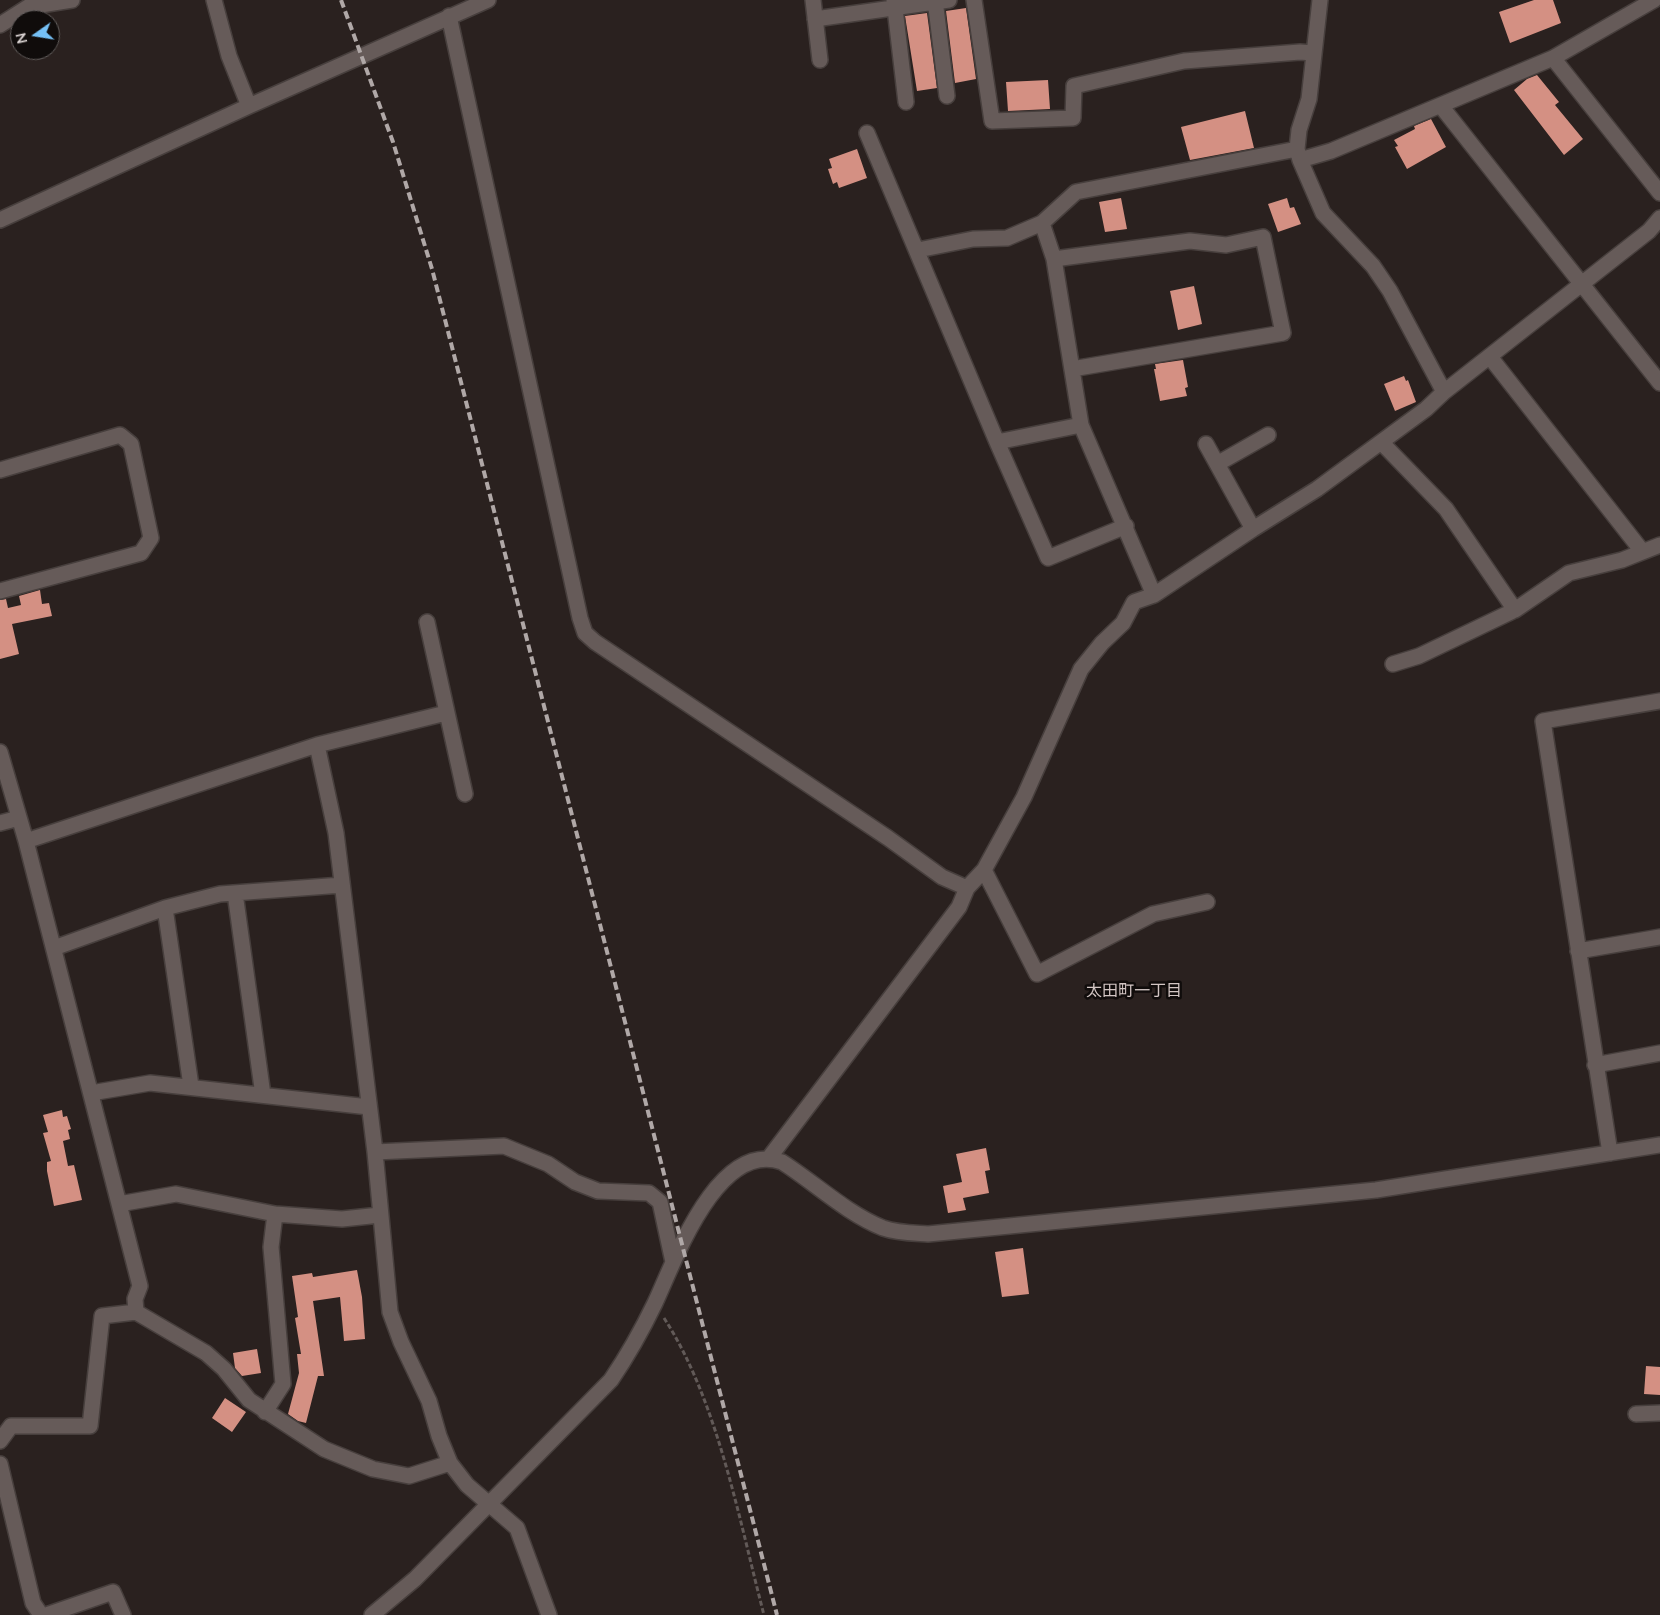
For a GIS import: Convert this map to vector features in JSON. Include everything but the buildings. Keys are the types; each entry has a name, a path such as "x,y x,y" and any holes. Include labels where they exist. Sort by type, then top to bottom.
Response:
{"street":[{"path":"0,25 28,7 72,0"},
{"path":"214,0 229,56 249,106"},
{"path":"0,220 249,106 488,0"},
{"path":"813,0 820,60"},
{"path":"974,0 992,122 1073,118 1074,86 1184,61 1300,52 1313,53"},
{"path":"1320,0 1309,99 1299,130 1299,154 1323,213 1373,266 1444,392"},
{"path":"918,250 973,239 1008,238 1042,223 1076,192 1299,154 1331,151 1553,58 1654,0"},
{"path":"815,19 854,7 940,1 947,96"},
{"path":"894,4 906,102"},
{"path":"449,16 585,633 595,642 888,838 942,877 967,888"},
{"path":"1553,58 1660,193"},
{"path":"1441,106 1660,383"},
{"path":"867,133 1048,558 1126,526"},
{"path":"769,1158 959,906 967,888 984,870 1024,797 1081,669 1102,643 1123,623 1134,602 1154,595 1317,489 1382,442 1649,231 1660,218"},
{"path":"1042,223 1054,259 1081,425 1154,595"},
{"path":"1054,259 1190,241 1226,245 1262,237 1283,333 1072,369"},
{"path":"1490,357 1642,551"},
{"path":"997,442 1081,425"},
{"path":"0,470 120,435 130,444 151,538 141,553 0,591"},
{"path":"1217,464 1268,435"},
{"path":"1382,442 1446,509 1515,610"},
{"path":"1206,444 1253,529"},
{"path":"1393,664 1419,656 1515,610 1569,573 1622,560 1660,545"},
{"path":"427,622 446,713 466,794"},
{"path":"1610,1154 1543,721 1660,701"},
{"path":"26,840 317,745 446,713"},
{"path":"317,745 336,833 375,1152 390,1312 401,1342 429,1401 439,1436 450,1463 467,1485 517,1528 549,1615"},
{"path":"0,752 26,840 140,1286 135,1300 136,1312"},
{"path":"0,823 19,818"},
{"path":"984,870 1037,974 1153,914 1207,902"},
{"path":"54,948 164,908 235,892 342,885"},
{"path":"235,892 263,1095"},
{"path":"164,908 191,1086"},
{"path":"1578,951 1660,937"},
{"path":"1595,1064 1660,1054"},
{"path":"91,1093 150,1083 369,1107"},
{"path":"372,1615 415,1579 611,1380 629,1354 673,1262 712,1192 728,1176 753,1161 769,1158 782,1162 864,1218 883,1228 903,1233 928,1234 1376,1190 1660,1145"},
{"path":"375,1152 504,1146 548,1164 575,1182 598,1191 649,1193 660,1202 673,1262"},
{"path":"119,1204 176,1194 275,1214 342,1219 380,1214"},
{"path":"265,1412 283,1384 270,1247 275,1214"},
{"path":"0,1441 11,1426 90,1426 102,1316 136,1312 206,1353 224,1369 249,1400 324,1449 372,1469 409,1476 450,1463"},
{"path":"1636,1414 1660,1413"},
{"path":"0,1464 6,1514 33,1603 41,1615"},
{"path":"46,1615 113,1592 122,1615"}],"path":[{"path":"655,1303 684,1354 707,1411 721,1452 764,1615"}],"railway":[{"path":"341,0 393,142 432,269 777,1615"}],"district":[{"name":"太田町一丁目","path":"1134,991"}]}
